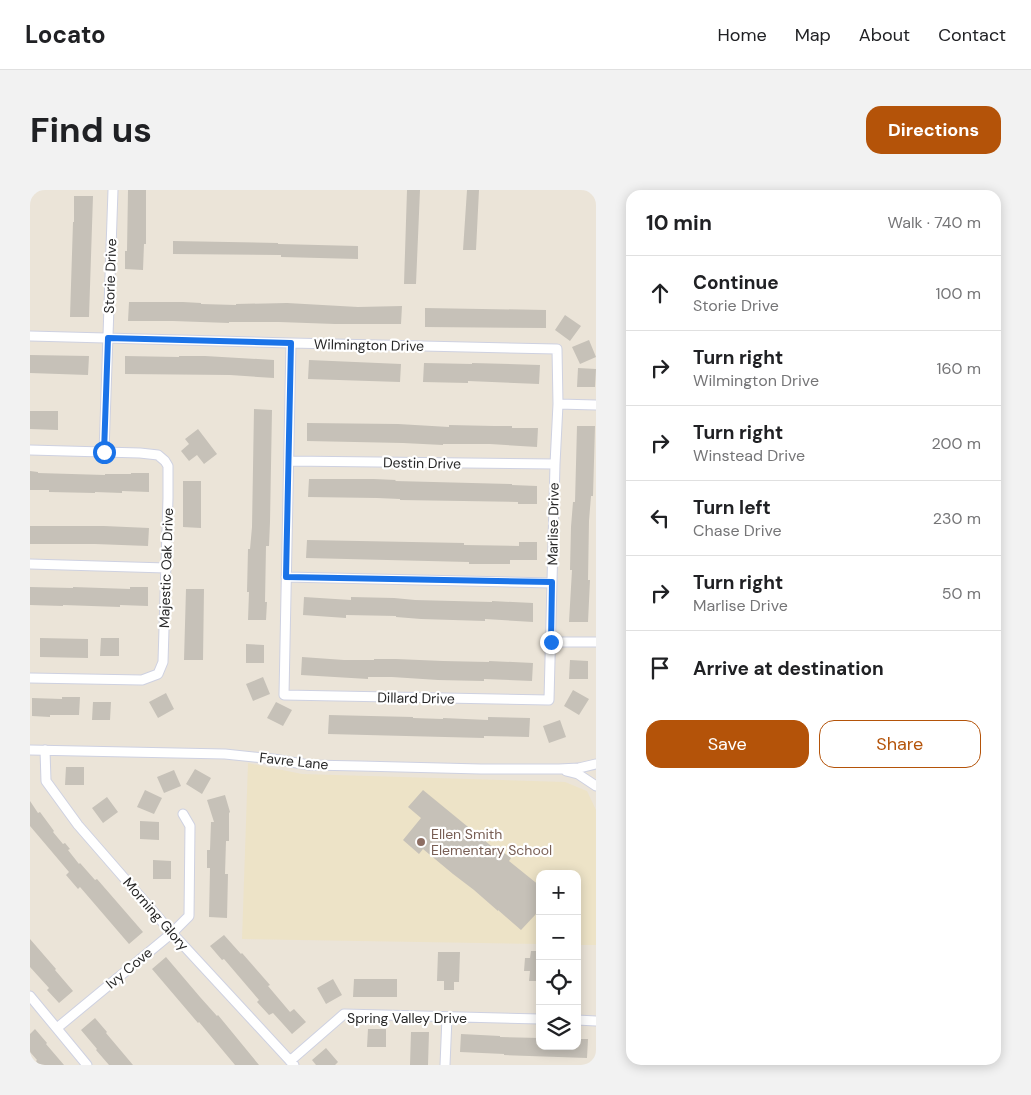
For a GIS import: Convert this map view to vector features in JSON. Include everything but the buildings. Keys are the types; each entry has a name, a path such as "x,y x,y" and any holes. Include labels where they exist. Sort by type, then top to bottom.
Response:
{"street":[{"name":"Storie Drive","path":"104,452 113,190"},
{"name":"Wilmington Drive","path":"30,336 558,349"},
{"path":"291,343 286,577 552,582"},
{"name":"Marlise Drive","path":"549,700 558,349"},
{"path":"558,404 596,405"},
{"path":"30,450 104,452"},
{"name":"Majestic Oak Drive","path":"30,678 142,680 158,674 163,662 168,466 158,455 104,452"},
{"name":"Destin Drive","path":"289,461 555,464"},
{"path":"30,564 166,568"},
{"name":"Dillard Drive","path":"286,577 284,695 549,700"},
{"path":"551,642 596,642"},
{"name":"Favre Lane","path":"30,750 225,754 309,765 559,769 579,768 596,764"},
{"name":"Morning Glory","path":"45,750 46,781 78,825 172,933 292,1063"},
{"name":"Favre Lane","path":"559,769 578,774 596,786"},
{"name":"Ivy Cove","path":"57,1028 172,933 189,916 190,826 183,814"},
{"path":"30,996 87,1065"},
{"name":"Spring Valley Drive","path":"292,1063 344,1014 536,1019"},
{"path":"445,1065 447,1017"},
{"path":"581,1020 596,1021"}],"shaded area":[{"name":"Ellen Smith Elementary School","path":"248,763 302,774 565,782 587,791 596,810 596,945 581,945 581,870 536,870 536,944 242,939"}],"place":[{"name":"Ellen Smith Elementary School","path":"421,842"}],"route":[{"path":"104,452 108,338 291,343 286,577 552,582 551,642"}]}
